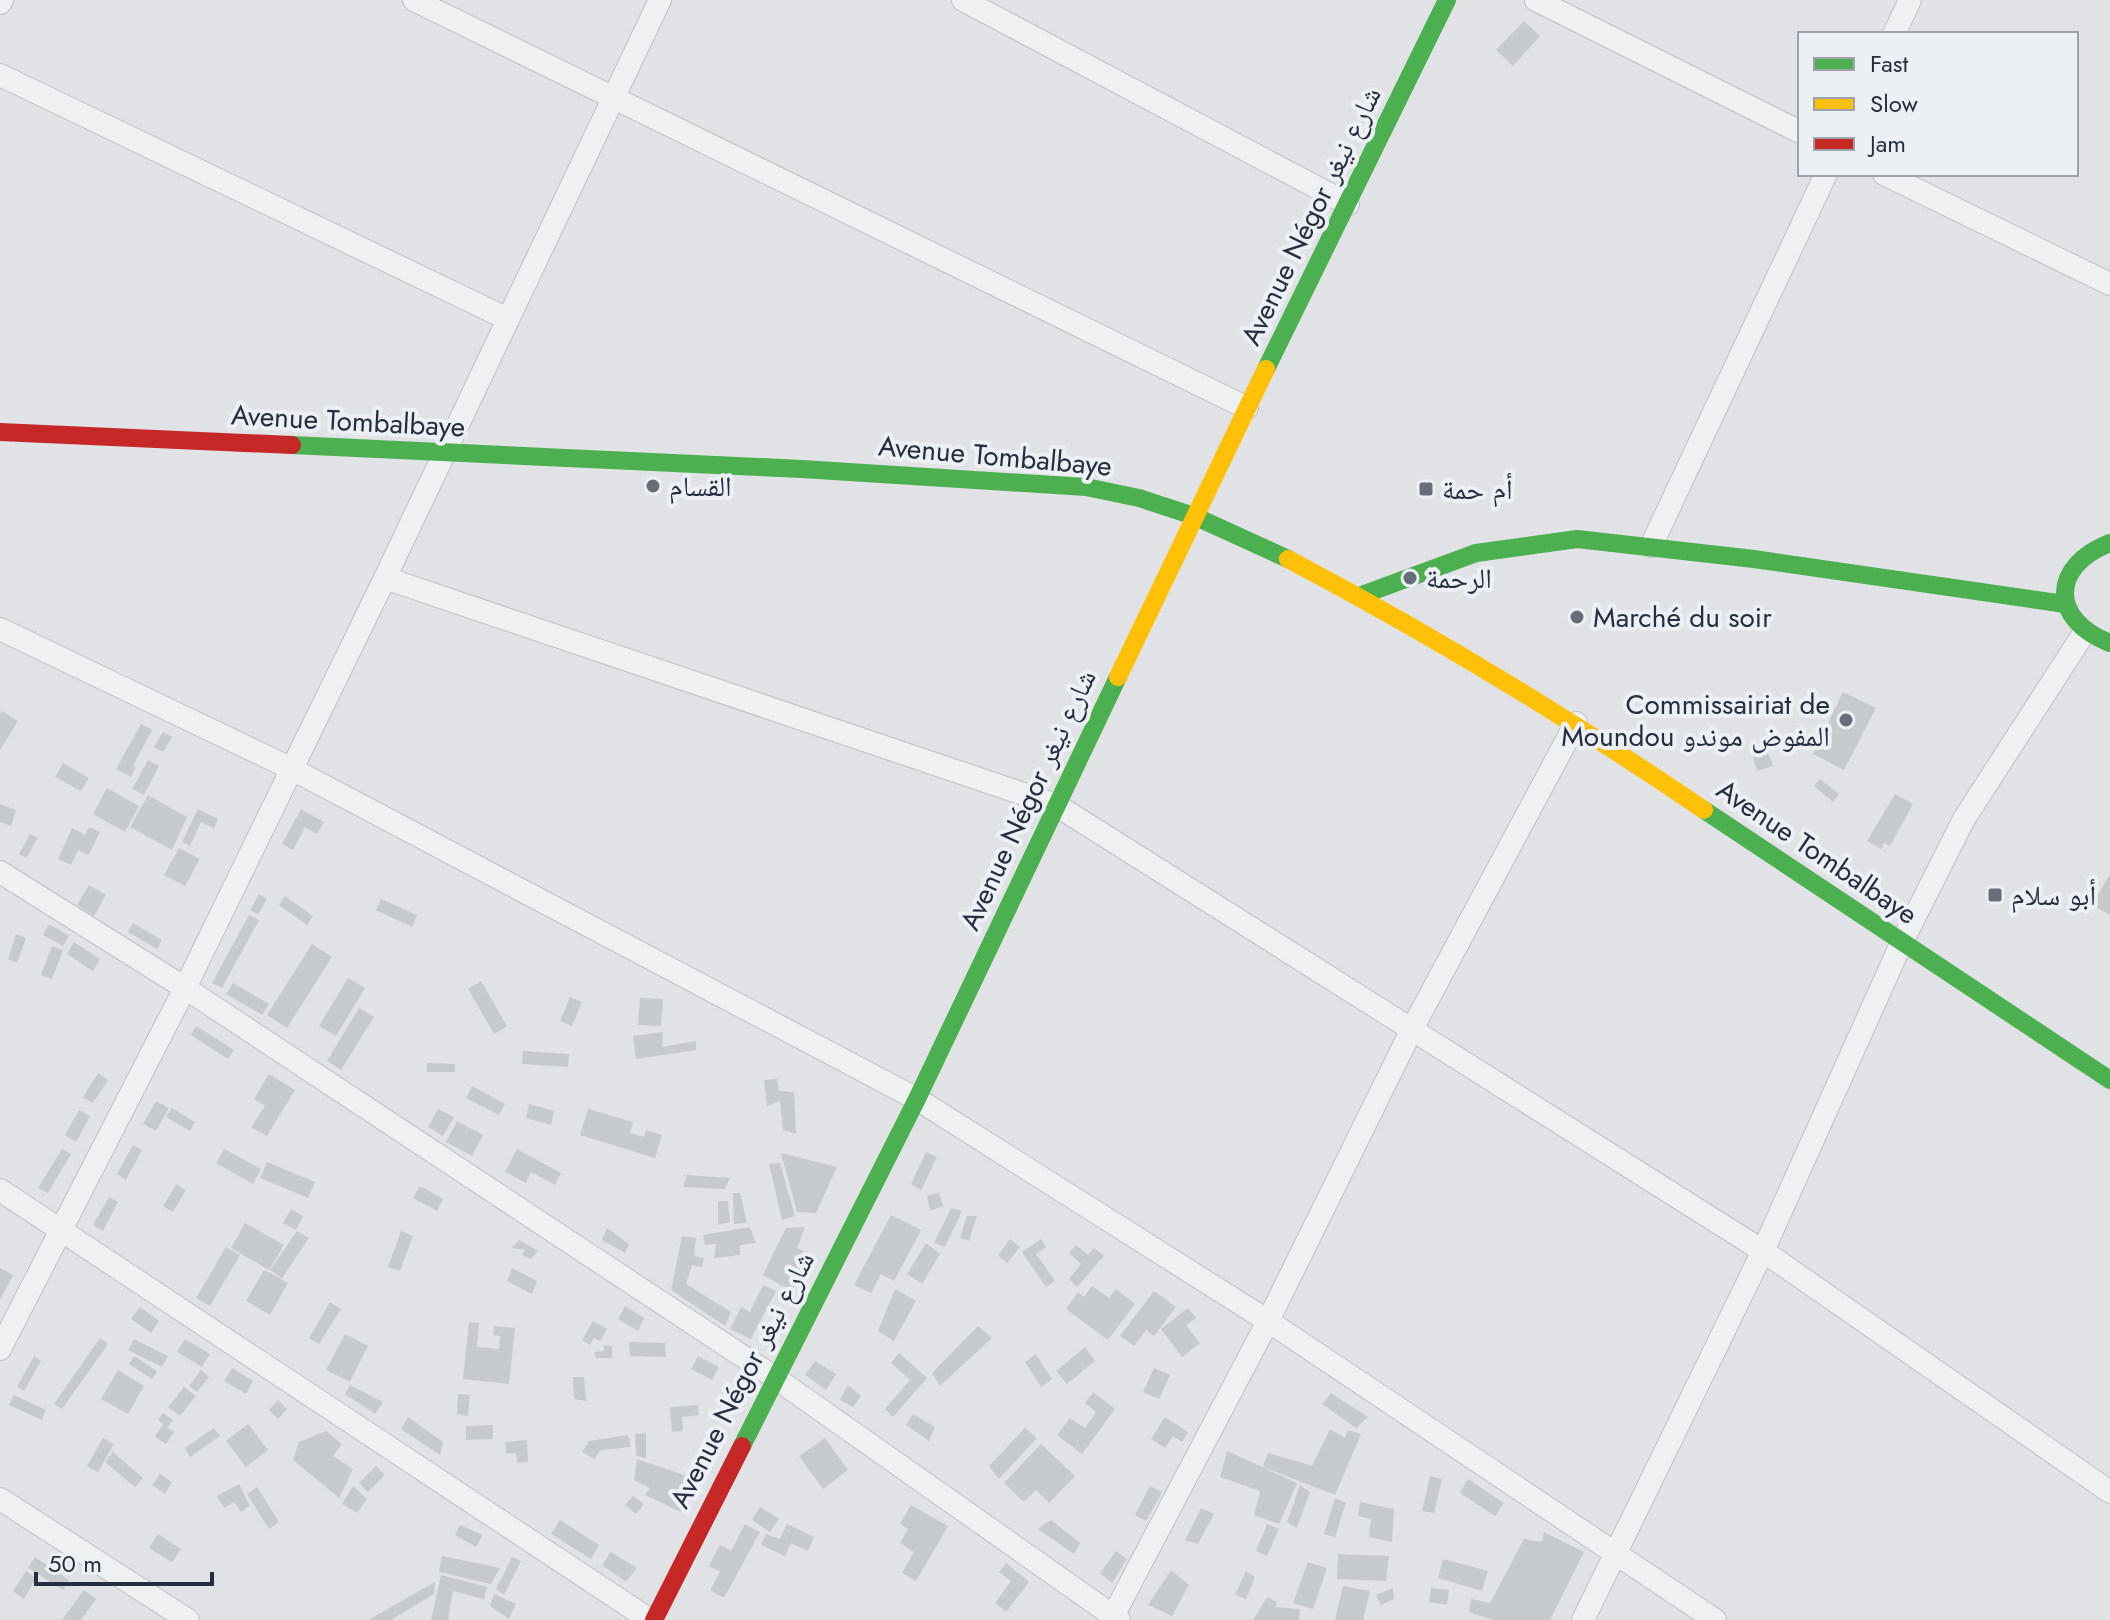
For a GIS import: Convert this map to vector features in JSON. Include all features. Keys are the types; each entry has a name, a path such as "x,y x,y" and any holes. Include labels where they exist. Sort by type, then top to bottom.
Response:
{"main road":[{"name":"Avenue Négor شارع نيغر","path":"652,1620 917,1099 1194,516 1447,0"},
{"name":"Avenue Tombalbaye","path":"0,432 802,469 1086,487 1139,498 1194,516 1362,595 1576,723 1901,944 2110,1080"},
{"path":"1362,595 1476,553 1577,539 1651,546 2065,604"},
{"path":"2110,543 2092,547 2079,557 2069,571 2065,604 2072,621 2084,633 2110,643"}],"street":[{"path":"414,0 1247,408"},
{"path":"0,1349 185,988 445,454 660,0"},
{"path":"963,0 1348,204"},
{"path":"1536,0 1798,131"},
{"path":"1895,32 1910,0"},
{"path":"0,75 508,319"},
{"path":"1651,546 1825,176"},
{"path":"1888,176 2110,284"},
{"path":"385,578 1056,805 1763,1251 2110,1492"},
{"path":"0,629 290,768 917,1099 1268,1321 1715,1620"},
{"path":"1583,1620 1763,1251 1901,944 1964,819 2084,633"},
{"path":"0,872 185,988 774,1377 1114,1619 1268,1321 1412,1029 1576,723"},
{"path":"0,1190 652,1620"},
{"path":"0,1499 188,1620"}],"building":[{"path":"1524,21 1540,36 1513,66 1496,50"},
{"path":"1843,692 1876,708 1844,770 1813,754"},
{"path":"2,711 18,721 0,750 0,714"},
{"path":"141,724 152,730 133,766 136,767 131,777 116,769"},
{"path":"163,732 172,737 163,752 154,747"},
{"path":"1767,749 1773,766 1757,771 1752,753"},
{"path":"148,760 159,766 144,795 132,789"},
{"path":"63,763 89,778 81,791 55,777"},
{"path":"1820,779 1839,794 1833,802 1814,786"},
{"path":"107,788 139,806 125,832 93,814"},
{"path":"1895,794 1913,804 1890,846 1884,843 1881,849 1867,841"},
{"path":"148,795 187,817 172,850 130,827"},
{"path":"0,804 16,810 11,826 0,822"},
{"path":"198,809 218,819 214,828 201,822 190,846 182,842"},
{"path":"301,809 324,822 317,834 305,827 293,850 282,844"},
{"path":"89,827 100,832 89,855 78,850 71,865 58,859 72,828 85,835"},
{"path":"30,834 38,838 26,858 19,854"},
{"path":"179,848 200,859 185,886 164,875"},
{"path":"2110,874 2110,915 2092,905"},
{"path":"89,885 106,895 94,916 77,905"},
{"path":"259,894 267,899 258,914 250,910"},
{"path":"285,896 313,916 307,925 279,905"},
{"path":"381,899 417,915 412,927 376,910"},
{"path":"249,915 259,920 222,988 212,983"},
{"path":"133,923 162,940 157,949 128,932"},
{"path":"49,924 69,936 63,946 43,935"},
{"path":"16,934 26,938 17,963 8,959"},
{"path":"74,942 100,959 93,971 67,954"},
{"path":"312,944 332,957 287,1028 267,1015"},
{"path":"52,946 63,950 52,979 41,975"},
{"path":"348,978 365,988 336,1036 319,1026"},
{"path":"481,981 507,1026 494,1034 468,989"},
{"path":"233,983 269,1004 262,1015 226,994"},
{"path":"570,997 582,1002 572,1026 560,1021"},
{"path":"640,998 663,999 661,1026 638,1025"},
{"path":"359,1008 374,1017 341,1070 327,1061"},
{"path":"196,1026 234,1050 228,1059 191,1035"},
{"path":"663,1032 662,1047 696,1041 696,1050 636,1059 633,1036"},
{"path":"523,1051 569,1054 568,1067 522,1064"},
{"path":"427,1063 455,1064 455,1072 427,1072"},
{"path":"98,1073 108,1080 93,1103 83,1097"},
{"path":"269,1074 295,1090 267,1136 251,1127 265,1106 254,1099"},
{"path":"777,1079 779,1091 794,1092 796,1134 783,1130 780,1101 767,1106 764,1080"},
{"path":"472,1086 505,1104 499,1115 466,1098"},
{"path":"156,1101 169,1108 156,1131 143,1124"},
{"path":"529,1104 554,1111 551,1125 526,1118"},
{"path":"172,1108 195,1122 190,1131 166,1117"},
{"path":"438,1109 454,1117 443,1136 428,1127"},
{"path":"588,1109 633,1122 630,1133 644,1137 646,1130 662,1135 655,1158 580,1135"},
{"path":"79,1110 90,1116 76,1142 65,1135"},
{"path":"457,1121 483,1135 472,1156 446,1142"},
{"path":"133,1145 142,1150 126,1180 117,1174"},
{"path":"62,1149 71,1154 48,1193 38,1188"},
{"path":"224,1149 261,1169 253,1184 216,1163"},
{"path":"517,1149 561,1173 555,1185 531,1172 526,1183 505,1172"},
{"path":"926,1152 937,1157 921,1190 911,1184"},
{"path":"781,1153 837,1167 816,1213 797,1212"},
{"path":"267,1162 315,1182 308,1198 260,1178"},
{"path":"780,1163 795,1216 782,1220 769,1164"},
{"path":"687,1175 730,1178 725,1189 683,1187"},
{"path":"176,1184 186,1190 173,1212 163,1206"},
{"path":"420,1186 443,1199 437,1211 413,1198"},
{"path":"939,1192 943,1206 930,1211 927,1196"},
{"path":"733,1193 740,1193 747,1223 734,1224"},
{"path":"109,1197 118,1202 103,1231 93,1225"},
{"path":"718,1201 728,1201 730,1222 718,1225"},
{"path":"951,1208 962,1211 945,1247 934,1243"},
{"path":"291,1209 303,1216 296,1230 283,1223"},
{"path":"891,1215 921,1230 894,1281 881,1274 871,1293 854,1285"},
{"path":"967,1216 977,1216 969,1241 960,1238"},
{"path":"245,1223 284,1245 269,1270 231,1248"},
{"path":"750,1227 756,1243 740,1245 740,1255 714,1258 716,1244 705,1245 703,1235"},
{"path":"805,1227 797,1248 811,1254 792,1291 763,1275 786,1228"},
{"path":"607,1228 629,1244 625,1253 602,1240"},
{"path":"297,1231 309,1238 282,1278 270,1270"},
{"path":"401,1231 413,1236 400,1271 388,1267"},
{"path":"682,1236 696,1238 694,1256 704,1258 702,1267 692,1265 686,1284 731,1312 725,1326 671,1290"},
{"path":"1010,1239 1020,1247 1007,1263 998,1255"},
{"path":"1041,1239 1046,1247 1036,1254 1055,1281 1046,1287 1022,1252"},
{"path":"519,1240 538,1251 531,1259 522,1255 525,1250 512,1248"},
{"path":"926,1243 940,1254 922,1284 907,1274"},
{"path":"1076,1245 1088,1255 1094,1248 1104,1256 1077,1287 1069,1279 1081,1264 1069,1253"},
{"path":"226,1247 240,1255 210,1306 196,1298"},
{"path":"0,1268 13,1275 0,1300"},
{"path":"512,1268 537,1281 532,1294 507,1281"},
{"path":"264,1270 268,1272 266,1277 269,1272 288,1283 270,1315 246,1301"},
{"path":"763,1285 776,1291 751,1339 730,1329 741,1307 750,1312"},
{"path":"1092,1286 1109,1298 1116,1289 1135,1304 1108,1340 1066,1309 1078,1292 1084,1297"},
{"path":"895,1289 916,1301 894,1341 878,1331"},
{"path":"1154,1291 1176,1307 1154,1336 1146,1330 1134,1346 1120,1336"},
{"path":"330,1302 341,1309 319,1344 309,1338"},
{"path":"625,1306 644,1318 638,1331 618,1319"},
{"path":"140,1307 159,1321 151,1333 131,1319"},
{"path":"1188,1308 1196,1318 1186,1325 1200,1343 1182,1357 1161,1329"},
{"path":"593,1321 607,1329 600,1341 594,1338 590,1345 582,1340"},
{"path":"469,1322 479,1323 477,1347 499,1349 500,1336 493,1335 494,1326 515,1328 509,1384 463,1379"},
{"path":"978,1326 992,1338 940,1386 932,1373"},
{"path":"345,1334 368,1346 350,1382 326,1370"},
{"path":"100,1338 108,1344 62,1409 54,1404"},
{"path":"134,1339 168,1356 162,1367 128,1350"},
{"path":"185,1339 210,1354 202,1367 177,1352"},
{"path":"629,1342 665,1343 666,1357 630,1356"},
{"path":"604,1345 612,1346 612,1358 596,1358 594,1352 604,1351"},
{"path":"1085,1347 1095,1361 1067,1384 1056,1371"},
{"path":"899,1353 927,1378 893,1417 885,1409 910,1380 891,1363"},
{"path":"1036,1354 1052,1379 1041,1387 1025,1362"},
{"path":"34,1356 41,1361 24,1391 17,1387"},
{"path":"134,1356 157,1371 152,1379 129,1364"},
{"path":"698,1356 719,1367 712,1380 691,1369"},
{"path":"815,1361 836,1374 826,1390 805,1375"},
{"path":"232,1368 253,1381 246,1394 224,1381"},
{"path":"1154,1368 1170,1375 1159,1399 1143,1392"},
{"path":"118,1370 144,1386 128,1414 101,1399"},
{"path":"201,1370 209,1377 197,1392 189,1386"},
{"path":"573,1377 584,1377 586,1401 574,1399"},
{"path":"350,1385 383,1402 375,1414 345,1394"},
{"path":"848,1385 861,1396 853,1407 840,1400"},
{"path":"184,1387 196,1396 180,1416 168,1407"},
{"path":"1093,1392 1115,1409 1082,1454 1057,1435 1070,1418 1085,1428 1096,1412 1085,1403"},
{"path":"1331,1393 1368,1417 1356,1428 1322,1404"},
{"path":"458,1394 470,1395 468,1416 457,1414"},
{"path":"14,1395 46,1410 42,1420 9,1405"},
{"path":"278,1400 287,1409 278,1419 269,1410"},
{"path":"698,1405 699,1415 682,1417 683,1431 672,1432 670,1407"},
{"path":"163,1413 173,1420 167,1428 174,1432 166,1444 155,1437 163,1424 158,1420"},
{"path":"913,1414 935,1427 929,1441 906,1425"},
{"path":"408,1417 443,1442 440,1455 401,1429"},
{"path":"1165,1417 1188,1432 1182,1442 1173,1436 1165,1448 1151,1439"},
{"path":"248,1424 268,1450 246,1467 226,1441"},
{"path":"493,1425 493,1439 466,1440 466,1426"},
{"path":"214,1428 220,1436 190,1457 185,1448"},
{"path":"1025,1428 1037,1438 999,1479 989,1466"},
{"path":"1330,1429 1345,1438 1348,1430 1361,1434 1335,1495 1263,1467 1268,1453 1312,1466"},
{"path":"326,1431 342,1444 333,1456 353,1469 339,1498 293,1460 299,1442"},
{"path":"646,1433 646,1459 636,1455 635,1434"},
{"path":"628,1435 631,1447 601,1450 594,1459 582,1452 589,1441"},
{"path":"103,1438 114,1444 98,1472 87,1466"},
{"path":"825,1438 848,1470 823,1489 799,1456"},
{"path":"527,1440 528,1462 517,1463 516,1453 506,1454 505,1442"},
{"path":"1041,1444 1075,1476 1049,1503 1036,1490 1024,1502 1004,1483"},
{"path":"1227,1451 1297,1483 1279,1524 1254,1515 1260,1491 1220,1477"},
{"path":"113,1452 143,1478 135,1487 105,1462"},
{"path":"637,1459 696,1479 680,1512 645,1495 650,1488 634,1480"},
{"path":"376,1466 385,1475 368,1492 359,1483"},
{"path":"160,1474 172,1482 165,1494 152,1485"},
{"path":"1430,1476 1442,1479 1434,1513 1422,1511"},
{"path":"1468,1479 1504,1503 1495,1516 1460,1493"},
{"path":"239,1484 250,1506 241,1512 234,1502 224,1508 217,1496"},
{"path":"1300,1485 1310,1492 1297,1528 1287,1522"},
{"path":"353,1486 367,1499 357,1513 342,1504"},
{"path":"1150,1486 1162,1492 1146,1521 1135,1515"},
{"path":"257,1487 279,1522 269,1529 247,1494"},
{"path":"633,1496 644,1504 636,1514 625,1505"},
{"path":"1335,1498 1346,1503 1335,1537 1324,1534"},
{"path":"1360,1502 1394,1509 1392,1542 1369,1537 1371,1519 1358,1516"},
{"path":"911,1505 948,1526 916,1581 902,1573 914,1552 900,1543 908,1529 900,1524"},
{"path":"760,1507 779,1519 770,1532 752,1520"},
{"path":"1201,1508 1214,1514 1198,1544 1185,1540"},
{"path":"560,1520 599,1545 591,1559 551,1534"},
{"path":"1051,1520 1080,1543 1074,1554 1038,1529"},
{"path":"745,1524 760,1532 724,1598 710,1590 720,1572 709,1566 720,1545 731,1551"},
{"path":"787,1524 814,1537 808,1551 791,1543 785,1556 761,1545 766,1534 780,1539"},
{"path":"1267,1524 1279,1529 1267,1556 1256,1551"},
{"path":"460,1525 483,1535 476,1547 455,1535"},
{"path":"1544,1532 1584,1552 1550,1620 1493,1620 1469,1612 1471,1599 1490,1603 1524,1539 1542,1542"},
{"path":"158,1534 181,1549 172,1562 149,1548"},
{"path":"1116,1551 1127,1559 1112,1583 1100,1573"},
{"path":"611,1552 637,1568 626,1582 602,1565"},
{"path":"1338,1554 1389,1556 1386,1581 1337,1579"},
{"path":"442,1556 500,1568 491,1584 439,1572"},
{"path":"35,1557 69,1580 63,1590 28,1568"},
{"path":"512,1557 521,1561 504,1595 496,1589"},
{"path":"1443,1559 1488,1571 1482,1591 1438,1578"},
{"path":"1308,1562 1327,1568 1313,1609 1293,1603"},
{"path":"1006,1563 1029,1582 1006,1612 995,1603 1011,1581 999,1572"},
{"path":"1171,1570 1189,1585 1172,1616 1148,1605"},
{"path":"26,1571 36,1578 24,1599 13,1591"},
{"path":"1246,1571 1255,1577 1246,1599 1235,1595"},
{"path":"441,1575 487,1587 484,1599 453,1591 448,1620 431,1620"},
{"path":"435,1582 434,1594 391,1620 368,1620"},
{"path":"1343,1586 1370,1591 1363,1620 1335,1620"},
{"path":"1393,1588 1394,1599 1381,1605 1376,1595"},
{"path":"1431,1588 1449,1590 1447,1605 1429,1602"},
{"path":"84,1590 96,1599 81,1620 62,1620"},
{"path":"494,1594 516,1604 509,1619 490,1606"},
{"path":"1267,1597 1277,1602 1275,1607 1300,1609 1299,1620 1253,1620"}],"traffic: fast":[{"path":"1266,369 1447,0"},
{"path":"292,445 802,469 1086,487 1139,498 1194,516 1288,559"},
{"path":"1362,595 1476,553 1577,539 1754,559 2065,604"},
{"path":"2110,543 2090,553 2076,565 2065,593 2076,621 2090,633 2110,643"},
{"path":"742,1446 917,1099 1118,677"},
{"path":"1704,810 2110,1080"}],"traffic: slow":[{"path":"1118,677 1266,369"},
{"path":"1288,559 1499,678 1704,810"}],"traffic: jam":[{"path":"0,432 292,445"},
{"path":"654,1620 742,1446"}],"place":[{"name":"القسام","path":"653,486"},
{"name":"أم حمة","path":"1426,489"},
{"name":"الرحمة","path":"1410,578"},
{"name":"Marché du soir","path":"1577,617"},
{"name":"Commissairiat de Moundou المفوض موندو","path":"1846,720"},
{"name":"أبو سلام","path":"1995,895"}]}
